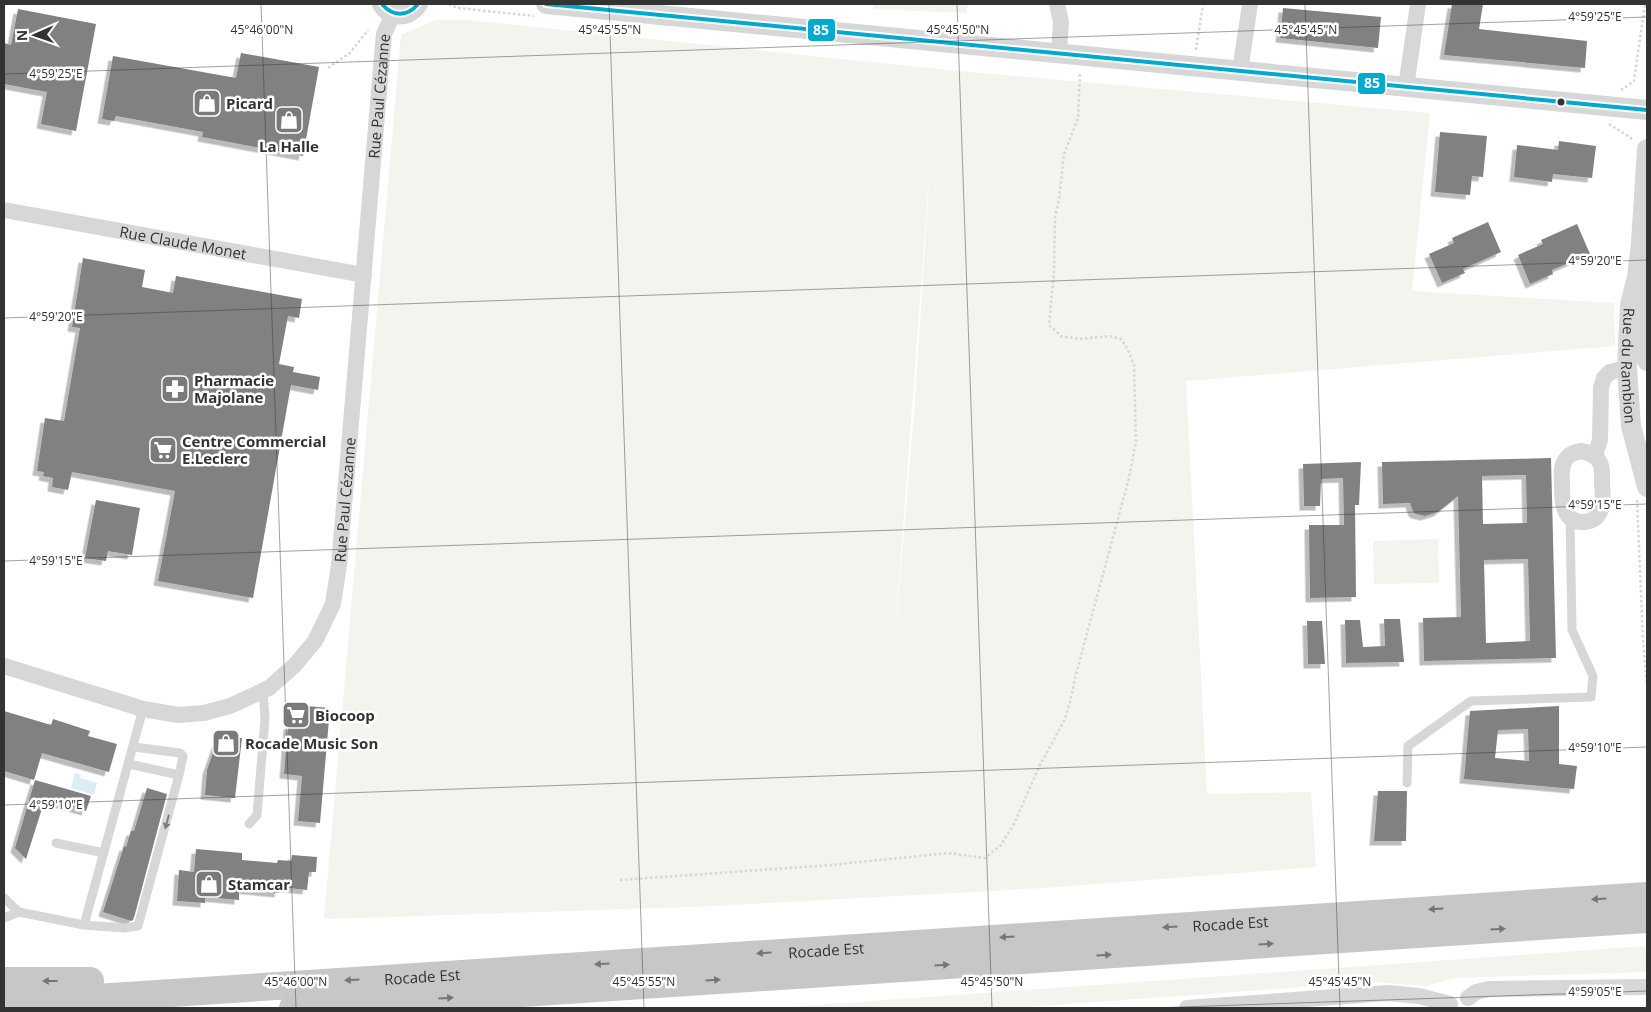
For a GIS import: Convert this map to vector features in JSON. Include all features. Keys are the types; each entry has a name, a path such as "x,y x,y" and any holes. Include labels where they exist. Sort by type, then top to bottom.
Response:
{"highway":[{"name":"Rocade Est","path":"4,1004 1647,896"},
{"name":"Rocade Est","path":"293,1008 1647,919"},
{"path":"1553,925 1570,936 1647,935"},
{"path":"4,981 186,978 209,990"}],"street":[{"path":"387,9 407,14 418,4"},
{"path":"546,4 1647,110"},
{"path":"1056,4 1061,22 1059,53"},
{"path":"1240,71 1250,4"},
{"path":"1406,86 1418,4"},
{"name":"Rue Paul Cézanne","path":"4,666 143,709 178,715 204,713 230,706 269,688 295,665 315,641 333,604 339,565 387,9"},
{"name":"Rue du Rambion","path":"1647,149 1641,243 1637,277 1630,305 1627,368 1631,426 1647,486"},
{"name":"Rue Claude Monet","path":"4,210 364,275"},
{"name":"Rue du Rambion","path":"1641,243 1647,361"},
{"path":"1594,456 1600,440 1601,387 1604,378 1610,372 1627,368"},
{"path":"1582,451 1594,456 1600,462 1602,469 1603,508 1592,519 1584,522 1575,520 1567,515 1562,506 1563,464 1567,457 1574,452 1582,451"},
{"path":"1187,1008 1388,993 1419,996 1450,1006 1452,998 1457,994 1463,994 1468,1003 1476,992 1489,989 1647,987"}],"lane":[{"path":"1407,783 1408,746 1471,701 1591,697 1593,676 1572,630 1570,517"},
{"path":"249,824 258,815 265,719 263,690"},
{"path":"84,925 143,709"},
{"path":"4,898 19,912 84,925 124,928 138,926 183,756 180,753 134,747"},
{"path":"129,764 179,775"},
{"path":"56,843 104,853"},
{"path":"4,918 19,912"}],"path":[{"path":"1194,66 1203,4"},
{"path":"1614,93 1634,81 1645,4"},
{"path":"328,68 350,53 371,27"},
{"path":"620,880 830,865 948,853 985,858 1001,845 1014,824 1045,754 1064,719 1070,702 1129,478 1136,441 1134,366 1128,348 1121,339 1110,336 1080,338 1061,336 1049,325 1056,217 1064,154 1078,118 1081,55"}],"shaded area":[{"path":"873,4 968,4 966,13 873,9"},
{"path":"436,20 468,20 938,69 1430,113 1412,291 1614,303 1615,346 1186,381 1207,794 1311,792 1316,867 1045,888 693,907 324,919 401,35","holes":["931,151 915,403 895,635"]},
{"path":"1438,539 1439,583 1374,584 1373,541"},
{"path":"75,773 81,775 80,778 97,783 94,795 71,788"},
{"path":"1647,946 1647,972 1454,978 1426,986 1374,982 1012,1008 773,1008"}],"building":[{"path":"1452,4 1483,4 1479,29 1587,41 1585,68 1444,55"},
{"path":"1283,8 1381,17 1378,48 1280,38"},
{"path":"18,9 96,24 76,131 41,124 47,92 4,84 4,43 11,45"},
{"path":"241,53 319,67 303,156 202,137 203,132 116,116 114,121 102,119 113,56 236,78"},
{"path":"1440,132 1487,136 1483,177 1472,176 1470,195 1435,192"},
{"path":"1559,141 1596,146 1592,178 1553,174 1552,182 1514,177 1517,145 1558,150"},
{"path":"1488,222 1501,252 1463,269 1465,273 1442,283 1429,254 1454,243 1452,238"},
{"path":"1577,224 1590,254 1552,270 1553,274 1530,284 1518,255 1543,244 1541,240"},
{"name":"Centre Commercial E.Leclerc","path":"83,258 145,270 142,287 173,293 176,276 302,299 299,318 288,316 279,364 294,367 293,372 320,377 318,390 291,385 253,598 158,581 175,491 72,472 68,490 52,487 53,478 43,476 44,472 37,471 45,418 64,421 80,328 72,327"},
{"path":"1551,458 1556,658 1424,661 1423,618 1461,617 1458,496 1438,512 1425,516 1413,512 1410,503 1383,504 1382,462","holes":["1526,475 1527,523 1483,524 1482,476","1528,559 1530,641 1486,643 1484,560"]},
{"path":"1361,462 1359,505 1355,505 1356,597 1310,598 1309,525 1344,525 1343,478 1321,479 1320,506 1304,506 1303,464"},
{"path":"96,500 140,508 132,555 108,551 106,561 85,558"},
{"path":"1384,619 1400,619 1404,662 1346,663 1345,620 1360,620 1363,647 1385,646"},
{"path":"1307,621 1322,621 1325,664 1308,664"},
{"path":"306,706 330,708 320,823 298,821 302,776 284,774 288,725 304,726"},
{"path":"1559,706 1559,764 1577,766 1574,789 1464,779 1470,711","holes":["1528,729 1529,761 1495,758 1498,730"]},
{"path":"4,711 51,725 53,719 90,731 88,736 117,744 109,772 42,753 34,780 4,771"},
{"path":"219,736 242,738 235,798 205,795 207,770"},
{"path":"35,780 91,796 86,811 45,799 26,859 15,848"},
{"path":"147,788 167,794 135,914 131,921 103,912 124,846 126,847 131,831 134,831"},
{"path":"1378,791 1407,791 1406,841 1374,841"},
{"path":"196,849 242,853 242,860 277,863 278,860 291,861 292,855 317,857 316,872 309,872 307,890 280,887 279,893 239,889 239,900 205,897 205,903 177,901 179,870 194,872"}],"transit line":[{"name":"85","path":"382,4 391,11 400,14 409,11 418,4"},
{"name":"85","path":"546,4 1647,110"}],"place":[{"name":"Picard","path":"207,103"},
{"name":"La Halle","path":"289,120"},
{"name":"Pharmacie Majolane","path":"175,389"},
{"name":"Centre Commercial E.Leclerc","path":"163,450"},
{"name":"Biocoop","path":"296,715"},
{"name":"Rocade Music Son","path":"226,743"},
{"name":"Stamcar","path":"209,884"}]}
